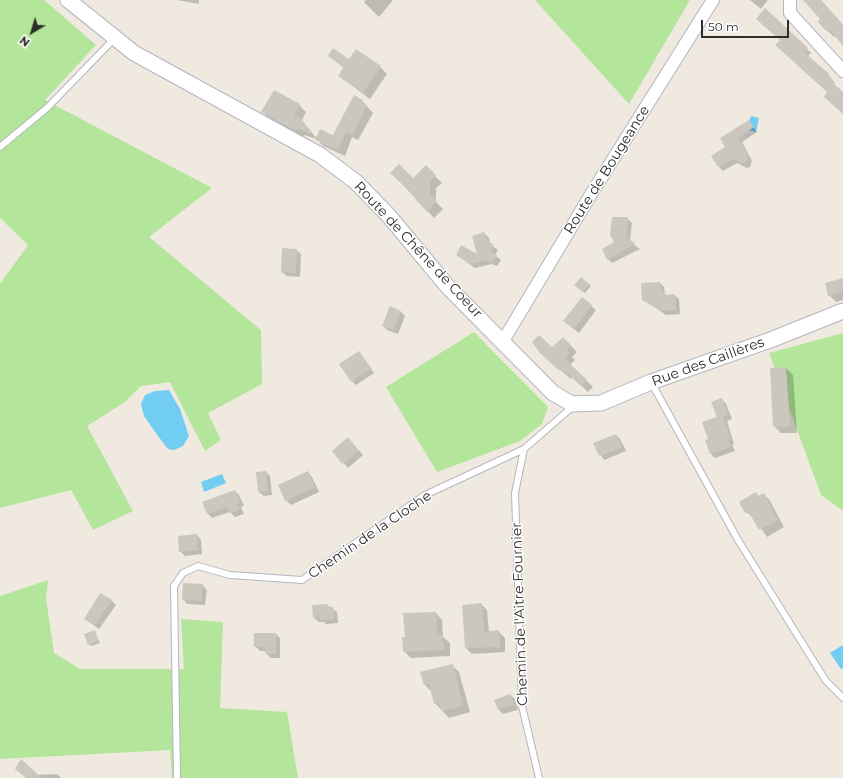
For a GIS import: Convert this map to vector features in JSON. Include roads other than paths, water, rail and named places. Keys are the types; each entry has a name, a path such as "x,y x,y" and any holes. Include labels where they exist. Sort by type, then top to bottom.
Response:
{"street":[{"name":"Route de Chêne de Coeur","path":"68,0 134,53 320,155 356,182 389,216 448,287 553,393 572,404"},
{"name":"Route de Bougeance","path":"503,341 593,191 713,0"},
{"path":"790,0 790,13 843,71"},
{"name":"Rue des Caillères","path":"572,404 601,403 651,382 773,339 843,311"}],"lane":[{"path":"0,147 47,108 115,38"},
{"path":"651,382 738,540 826,681 843,698"},
{"name":"Chemin de la Cloche","path":"177,778 174,586 183,573 198,566 230,575 302,580 425,495 524,449 570,409 572,404"},
{"name":"Chemin de l'Aitre Fournier","path":"524,449 515,493 522,706 538,778"}],"water":[{"path":"751,116 759,118 756,132 747,130"},
{"path":"169,390 180,409 189,436 183,446 174,450 168,449 158,436 144,416 141,404 145,395 155,391"},
{"path":"222,474 226,483 204,492 201,482"},
{"path":"843,645 843,668 841,669 830,653"}]}
